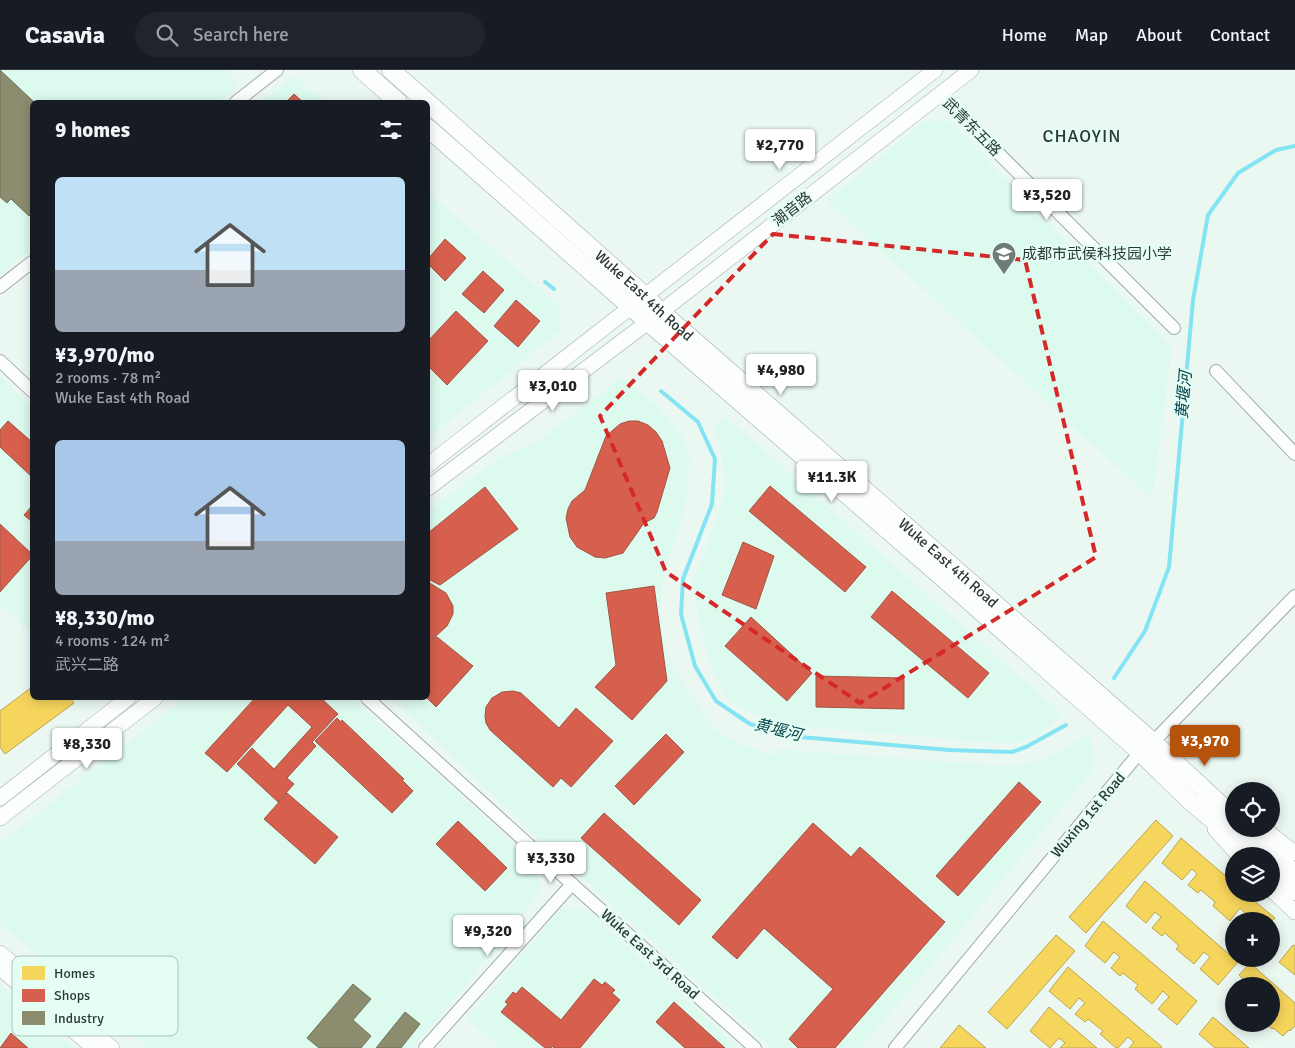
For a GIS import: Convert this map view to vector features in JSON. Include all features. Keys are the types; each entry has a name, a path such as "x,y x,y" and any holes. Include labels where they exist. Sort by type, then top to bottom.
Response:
{"main road":[{"path":"362,70 396,100"},
{"name":"Wuke East 4th Road","path":"392,70 426,100"},
{"name":"Wuke East 4th Road","path":"430,104 644,295 654,316"},
{"name":"Wuke East 4th Road","path":"430,130 631,308 654,316 1147,747 1194,779 1225,808"},
{"name":"Wuke East 4th Road","path":"1147,747 1188,799 1253,847"},
{"path":"1280,865 1295,874"},
{"path":"1280,878 1295,891"}],"street":[{"path":"239,100 277,70"},
{"name":"潮音路","path":"430,486 654,316 971,70"},
{"name":"潮音路","path":"430,463 631,308 644,295 925,73"},
{"name":"武青东五路","path":"940,95 1174,328"},
{"path":"0,287 30,264"},
{"path":"0,361 30,388"},
{"path":"1216,371 1295,454"},
{"name":"Wuxing 1st Road","path":"895,1048 1147,747 1295,596"},
{"path":"0,798 125,700"},
{"path":"0,818 152,700"},
{"name":"Wuke East 3rd Road","path":"369,700 755,1048"},
{"path":"1194,779 1225,801"},
{"path":"1188,799 1231,847"},
{"path":"1274,837 1295,854"},
{"path":"425,1048 572,884"},
{"path":"1280,898 1295,912"},
{"path":"0,953 12,963"},
{"path":"0,968 12,978"},
{"path":"80,1036 94,1048"},
{"path":"98,1036 112,1048"}],"highlighted area":[{"path":"773,234 1025,260 1096,557 860,703 666,572 600,416"}],"shaded area":[{"path":"0,70 228,70 238,87 222,100 30,100 30,251 0,275"},
{"path":"294,76 322,100 264,100"},
{"name":"成都市武侯科技园小学","path":"924,121 948,121 1172,348 1152,499 827,201"},
{"path":"430,194 560,307 560,331 430,436"},
{"path":"0,376 30,406 30,631 3,607 0,607"},
{"path":"623,377 659,408 682,436 690,455 687,497 663,579 660,611 663,639 672,666 714,729 737,742 775,756 777,749 1012,766 1035,762 1058,754 1087,734 1092,740 1094,769 861,1048 772,1048 543,843 394,700 430,700 430,510 497,459 540,440"},
{"path":"725,416 1062,714 1048,728 1027,740 1011,744 784,725 763,719 729,701 713,674 700,625 693,583 721,507 726,485 720,445 713,428"},
{"path":"182,700 352,700 457,792 535,865 541,891 449,1006 412,1048 149,1048 135,1036 178,1036 178,956 39,956 0,923 0,843"},
{"path":"561,909 585,909 739,1048 501,1048 467,1019"},
{"path":"0,985 12,995 12,1036 60,1036 74,1048 0,1048"}],"building: Homes":[{"path":"30,688 30,700 72,700 74,703 5,754 0,747 0,711"},
{"path":"1156,820 1173,836 1086,933 1069,917"},
{"path":"1181,838 1225,875 1225,902 1256,902 1268,912 1244,912 1240,908 1237,912 1225,912 1225,917 1213,906 1215,902 1201,890 1198,893 1188,885 1197,874 1192,869 1182,880 1162,863"},
{"path":"1145,881 1225,951 1225,967 1234,967 1218,985 1200,969 1210,957 1204,952 1194,964 1176,949 1179,946 1165,933 1162,936 1152,928 1161,917 1155,912 1146,923 1126,906"},
{"path":"1103,921 1197,1001 1177,1025 1158,1009 1169,997 1163,991 1152,1004 1135,989 1138,985 1123,973 1120,976 1111,968 1120,957 1114,952 1105,963 1085,946"},
{"path":"1056,935 1075,951 1007,1029 988,1012"},
{"path":"1293,945 1295,946 1295,975 1280,961"},
{"path":"1068,967 1162,1047 1129,1048 1134,1042 1128,1037 1116,1048 1100,1034 1103,1031 1088,1019 1085,1022 1075,1014 1085,1003 1079,998 1070,1009 1049,991"},
{"path":"1246,967 1254,967 1266,977 1241,977 1239,975"},
{"path":"1280,990 1295,1003 1295,1026 1283,1036 1278,1032 1280,1032"},
{"path":"1049,1007 1097,1048 1060,1048 1065,1043 1059,1038 1050,1048 1030,1031"},
{"path":"1213,1017 1225,1027 1225,1032 1230,1032 1249,1048 1215,1048 1199,1034"},
{"path":"959,1025 986,1048 940,1048"}],"building: Shops":[{"path":"294,94 301,100 288,100"},
{"path":"445,239 466,258 445,281 430,266 430,257"},
{"path":"483,271 504,290 484,313 462,294"},
{"path":"516,300 540,321 518,347 494,326"},
{"path":"456,311 488,341 447,385 430,368 430,339"},
{"path":"8,421 30,440 30,475 0,447 0,430"},
{"path":"638,421 648,425 656,432 662,441 670,468 654,518 644,523 623,553 605,558 595,557 577,547 570,537 566,518 568,509 572,501 585,490 606,436 620,424"},
{"path":"770,486 866,567 845,592 749,511"},
{"path":"485,487 518,529 440,585 430,580 430,531"},
{"path":"30,508 30,520 24,515"},
{"path":"0,524 30,552 30,558 0,592"},
{"path":"743,542 774,556 756,609 722,595"},
{"path":"430,583 446,593 453,606 453,614 447,626 436,636 430,638"},
{"path":"654,586 667,681 632,720 595,687 616,665 606,593"},
{"path":"892,591 989,673 968,698 871,617"},
{"path":"751,617 812,673 787,701 725,646"},
{"path":"437,637 473,666 436,707 429,700 430,639"},
{"path":"816,676 904,678 904,709 816,707"},
{"path":"513,691 521,693 559,728 576,708 613,741 571,787 561,778 553,787 490,730 486,723 486,707 492,698 502,692"},
{"path":"253,700 323,700 338,714 312,742 316,746 287,778 294,784 278,802 237,764 252,748 274,769 312,727 288,705 227,772 205,753"},
{"path":"337,718 341,722 342,720 404,779 402,780 413,791 392,813 315,741"},
{"path":"666,734 684,752 634,805 615,786"},
{"path":"1019,782 1041,802 958,896 936,876"},
{"path":"287,793 338,837 315,864 264,819"},
{"path":"604,813 701,900 679,925 581,838"},
{"path":"458,821 507,868 485,891 436,844"},
{"path":"813,823 851,857 860,847 945,922 835,1048 798,1048 789,1039 833,989 764,928 737,959 712,937"},
{"path":"594,979 602,985 605,982 615,990 612,993 620,1000 580,1048 554,1048 552,1046 551,1048 545,1048 501,1012 508,1004 505,1002 513,992 516,994 522,987 561,1020"},
{"path":"674,1002 725,1048 685,1048 656,1022"},
{"path":"11,1033 12,1036 28,1048 0,1048"}],"building: Industry":[{"path":"0,70 32,100 30,100 30,215 11,199 7,203 0,197"},
{"path":"353,984 371,999 353,1020 371,1036 361,1048 319,1048 307,1038"},
{"path":"405,1012 420,1024 401,1048 376,1048"}],"waterway":[{"name":"黄堰河","path":"1114,678 1145,631 1169,567 1193,300 1208,215 1238,173 1276,150 1295,146"},
{"name":"黄堰河","path":"545,282 554,289"},
{"name":"黄堰河","path":"661,391 698,422 715,459 712,504 683,579 681,614 695,666 716,701 750,724 789,736 949,750 1012,752 1026,747 1066,725"}],"place":[{"name":"成都市武侯科技园小学","path":"1004,275"}],"district":[{"name":"CHAOYIN","path":"1082,136"}]}
